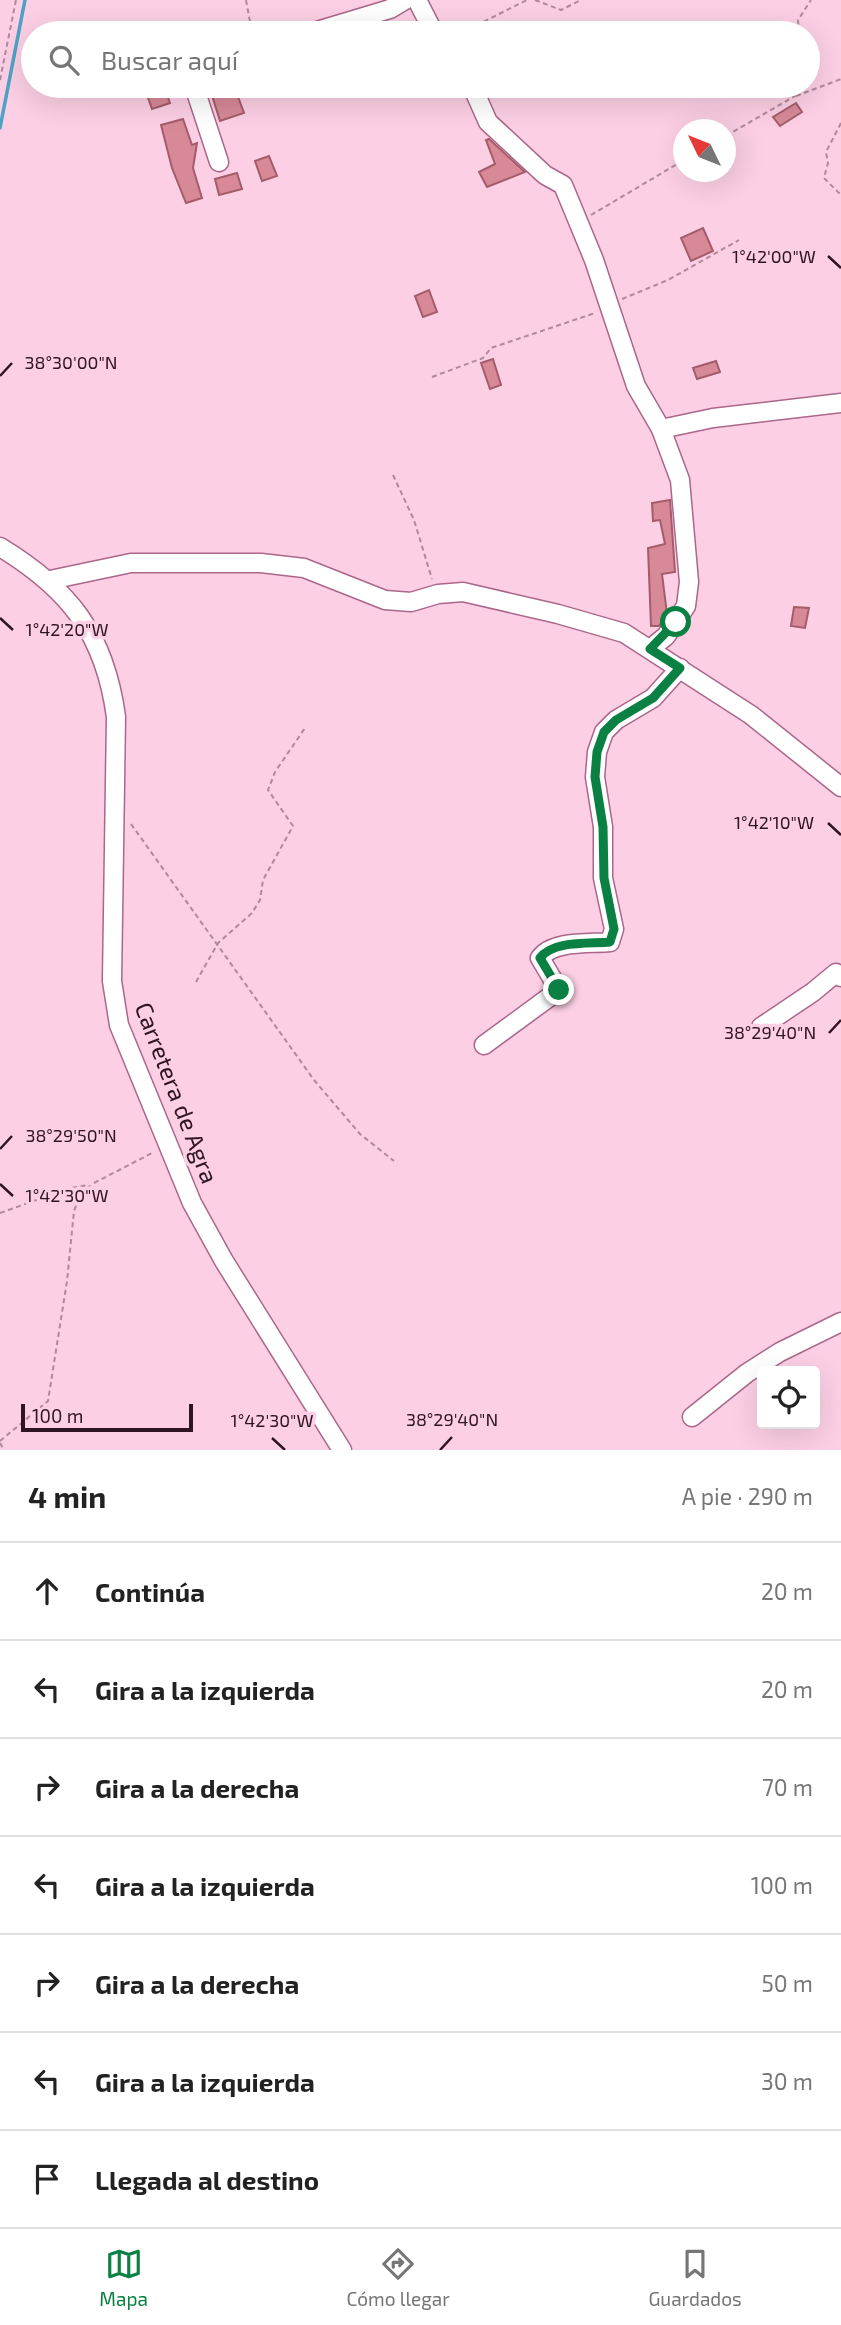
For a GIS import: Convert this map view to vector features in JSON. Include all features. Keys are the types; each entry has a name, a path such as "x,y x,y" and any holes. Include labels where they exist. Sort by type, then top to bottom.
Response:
{"street":[{"path":"350,21 390,9 405,0"},
{"path":"417,0 427,21"},
{"path":"198,98 219,162"},
{"path":"477,98 488,122 545,175 563,185 581,226 636,386 661,429 680,480 689,582 686,606 676,622 650,649"},
{"path":"661,429 713,418 841,403"},
{"name":"Carretera de Agra","path":"0,547 50,580 81,618 108,676 116,717 112,981 119,1025 192,1203 218,1250 342,1450"},
{"path":"50,580 131,563 261,563 304,568 385,600 411,602 438,594 463,592 558,614 624,633 751,715 841,788"},
{"path":"484,1045 559,990 542,965 540,958 545,951 568,945 610,942 614,929 604,878 603,827 595,777 597,752 604,732 616,720 653,698 680,668"},
{"path":"761,1027 836,973 841,977"},
{"path":"692,1417 747,1373 780,1352 841,1322"}],"path":[{"path":"0,80 16,0"},
{"path":"246,0 250,21"},
{"path":"485,21 527,0"},
{"path":"535,0 561,10 581,0"},
{"path":"798,21 811,0"},
{"path":"820,87 841,79"},
{"path":"736,130 792,98"},
{"path":"841,123 826,152 828,163 824,178 841,195"},
{"path":"581,226 590,216 673,167"},
{"path":"432,377 482,358 491,348 588,317 608,305 668,280 739,240"},
{"path":"393,475 414,520 438,594"},
{"path":"196,982 218,943 252,914 260,900 264,880 293,826 268,790 275,772 305,728"},
{"path":"113,803 218,943 314,1080 360,1134 394,1161"},
{"path":"5,1450 0,1442 48,1401 67,1282 74,1211 80,1195 92,1184 167,1145"},
{"path":"0,1213 70,1188 92,1184"}],"building":[{"path":"148,98 168,98 170,103 152,109"},
{"path":"213,98 238,98 244,113 220,121"},
{"path":"796,103 802,112 780,126 773,117"},
{"path":"183,119 192,145 197,143 193,168 202,198 186,203 172,168 161,125"},
{"path":"489,139 525,172 487,187 479,172 495,164 486,140"},
{"path":"269,156 277,176 262,181 255,161"},
{"path":"237,173 242,189 219,195 215,179"},
{"path":"703,228 713,251 691,261 681,238"},
{"path":"429,290 437,312 423,317 415,296"},
{"path":"493,359 501,385 490,389 481,363"},
{"path":"716,361 720,372 697,379 693,368"},
{"path":"670,500 675,572 662,574 667,614 659,626 651,626 648,548 665,544 660,520 653,521 652,503"},
{"path":"794,607 809,608 805,628 791,626"}],"waterway":[{"path":"0,128 25,0"}],"route":[{"path":"559,990 542,965 540,958 545,951 568,945 610,942 614,929 604,878 603,827 595,777 597,752 604,732 616,720 663,690 680,668 650,649 666,636 676,622"}]}
